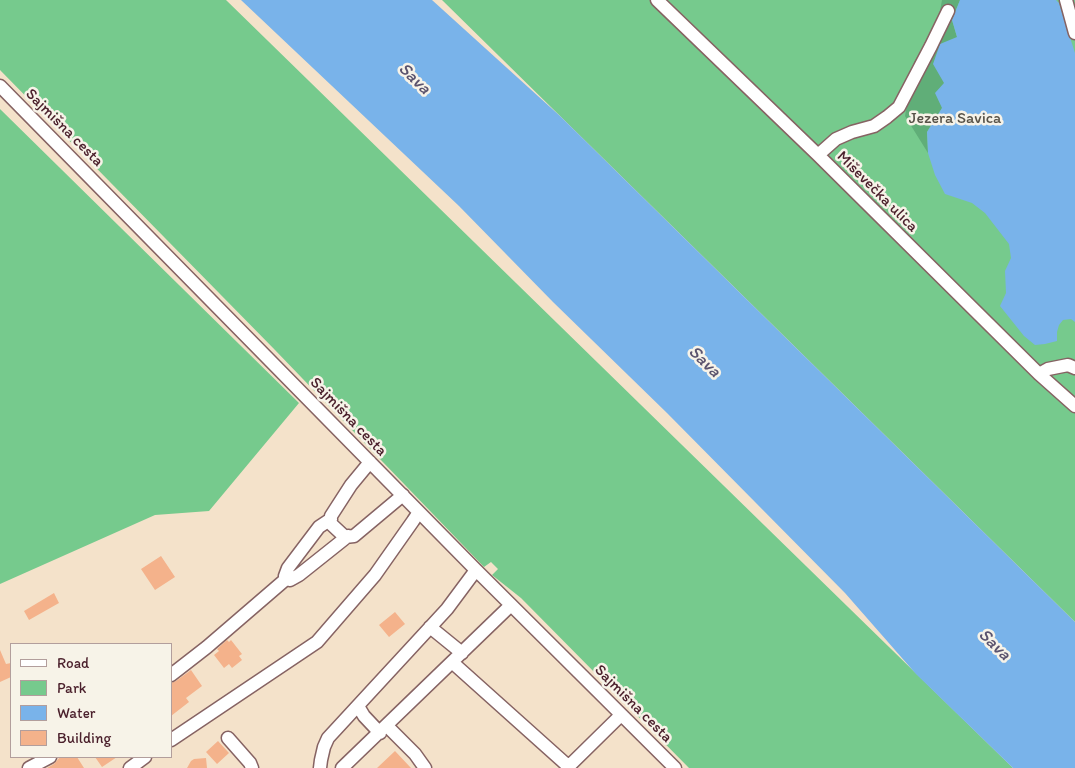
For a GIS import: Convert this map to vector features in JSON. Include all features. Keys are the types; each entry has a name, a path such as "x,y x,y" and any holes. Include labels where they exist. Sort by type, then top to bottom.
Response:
{"street":[{"name":"Miševečka ulica","path":"657,0 818,155 1039,374 1075,406"},
{"path":"1066,0 1075,33"},
{"path":"818,155 836,139 874,126 899,107 948,11"},
{"name":"Sajmišna cesta","path":"0,86 402,496 675,768"},
{"path":"1039,374 1048,369 1068,365 1075,368"},
{"path":"370,462 351,485 331,516 330,523 345,537 354,536 402,496"},
{"path":"172,739 317,642 375,574 419,512"},
{"path":"286,579 285,576 288,568 319,527 331,519"},
{"path":"172,674 207,647 286,579 290,580 299,575 348,536"},
{"path":"320,768 324,747 328,738 447,609 476,570"},
{"path":"342,768 511,606"},
{"path":"430,626 462,653"},
{"path":"453,663 568,767 621,715"},
{"path":"358,706 364,716 415,754 425,768"},
{"path":"228,738 250,763 252,768"},
{"path":"29,768 48,758"}],"green space":[{"path":"0,0 226,0 1013,768 689,768 521,598 492,575 498,569 491,562 484,567 275,350 0,70"},
{"path":"442,0 651,0 959,300 1042,384 1075,413 1075,622"},
{"name":"Jezera Savica","path":"664,0 1075,0 1075,399 1050,379"},
{"path":"942,0 960,0 952,20 957,37 944,83 942,108 927,132 928,153 905,116 914,62 938,22"},
{"path":"0,109 299,403 209,511 155,515 0,584"}],"water":[{"name":"Sava","path":"241,0 432,0 560,116 1075,622 1075,768 1013,768 916,674 845,593 459,206"},
{"path":"960,0 1056,0 1059,3 1075,53 1075,322 1071,319 1063,320 1057,332 1057,341 1035,345 1024,336 1000,306 1006,293 1005,271 1011,258 1009,244 985,213 972,203 945,194 935,175 928,153 927,132 942,108 935,93 944,83 933,64 940,44 957,37 952,20"}],"building":[{"path":"161,556 175,577 155,590 141,569"},
{"path":"54,593 59,603 29,620 24,611"},
{"path":"395,612 405,624 389,637 379,625"},
{"path":"227,640 229,642 231,640 242,654 239,656 242,660 232,668 229,664 224,668 214,655 219,651 217,649"},
{"path":"0,650 6,664 10,663 10,677 0,682"},
{"path":"191,670 202,686 186,698 189,702 172,715 172,683"},
{"path":"218,741 229,753 217,764 206,752"},
{"path":"395,751 411,768 377,768"},
{"path":"59,758 78,758 84,768 47,768"},
{"path":"96,758 116,758 102,767"},
{"path":"206,758 207,768 187,768 194,759"}]}
